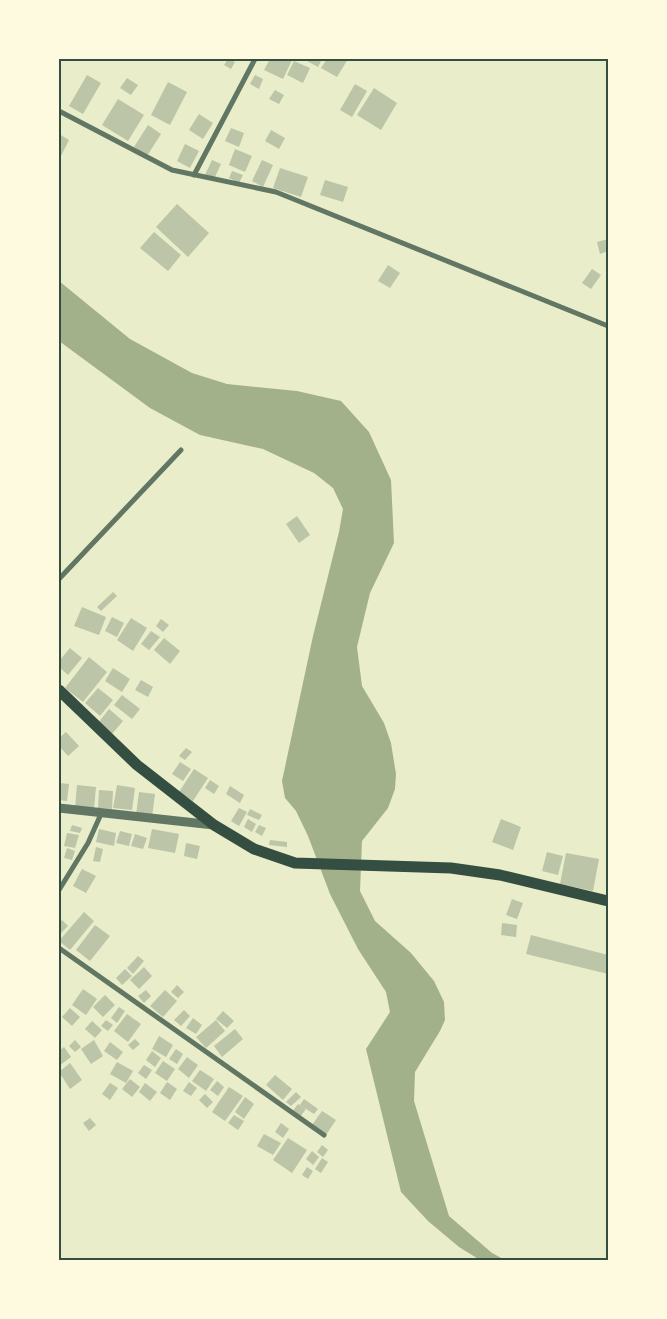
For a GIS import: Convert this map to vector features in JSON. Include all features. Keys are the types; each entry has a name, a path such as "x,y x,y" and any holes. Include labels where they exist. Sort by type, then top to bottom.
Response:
{"highway":[{"path":"59,690 137,766 214,825 254,849 295,863 451,868 500,875 608,901"}],"street":[{"path":"194,175 255,59"},
{"path":"59,111 172,170 285,195 608,326"},
{"path":"59,578 181,450"},
{"path":"59,808 214,825"},
{"path":"59,890 88,843 100,814"},
{"path":"59,948 324,1135"}],"shaded area":[{"path":"59,281 130,339 192,373 227,384 297,391 341,401 369,432 391,480 394,543 370,593 357,647 362,686 384,723 391,743 396,774 395,789 388,808 362,841 360,891 375,921 411,953 434,981 444,1002 445,1020 415,1072 414,1101 449,1216 492,1253 505,1260 480,1260 459,1247 428,1221 401,1192 366,1049 390,1012 386,992 358,949 330,894 308,836 296,811 285,798 282,781 343,509 333,488 314,473 263,449 200,435 150,408 59,341"}],"building":[{"path":"228,59 235,62 231,69 224,65"},
{"path":"270,59 292,60 283,79 264,70"},
{"path":"308,59 322,59 318,67 307,61"},
{"path":"327,59 348,59 337,77 321,68"},
{"path":"294,61 310,68 303,83 287,75"},
{"path":"87,75 101,83 83,114 69,106"},
{"path":"255,75 263,79 259,89 250,84"},
{"path":"127,78 138,85 131,95 120,88"},
{"path":"168,82 187,92 170,125 151,115"},
{"path":"355,84 367,91 352,117 340,110"},
{"path":"374,88 397,103 381,130 357,115"},
{"path":"275,90 284,95 279,104 269,99"},
{"path":"118,99 144,115 128,141 102,125"},
{"path":"199,114 213,123 203,139 189,130"},
{"path":"148,125 161,134 147,156 134,147"},
{"path":"231,128 244,133 239,147 225,141"},
{"path":"271,130 285,138 279,149 265,141"},
{"path":"59,134 69,140 59,160"},
{"path":"185,144 199,151 190,168 177,161"},
{"path":"235,149 252,156 245,172 229,165"},
{"path":"212,160 221,164 214,179 205,175"},
{"path":"262,160 273,165 263,187 252,181"},
{"path":"280,168 308,177 301,197 273,188"},
{"path":"232,171 243,175 239,183 229,178"},
{"path":"325,180 348,187 343,202 320,195"},
{"path":"177,204 209,233 188,257 156,227"},
{"path":"154,232 181,255 168,271 140,248"},
{"path":"608,239 608,251 600,254 597,242"},
{"path":"388,265 400,273 390,288 378,281"},
{"path":"592,269 601,275 591,289 582,283"},
{"path":"297,516 310,535 299,543 286,524"},
{"path":"113,592 117,596 101,611 97,607"},
{"path":"82,607 106,617 99,635 74,626"},
{"path":"112,617 124,623 117,637 105,631"},
{"path":"131,618 147,628 133,651 117,640"},
{"path":"161,619 169,625 163,632 156,626"},
{"path":"151,631 160,637 149,650 141,644"},
{"path":"164,638 180,651 170,664 154,650"},
{"path":"70,648 82,658 68,675 59,667 59,661"},
{"path":"89,657 107,672 83,702 65,688"},
{"path":"113,668 130,679 122,692 105,681"},
{"path":"141,680 153,687 148,697 135,690"},
{"path":"98,688 113,700 100,716 85,703"},
{"path":"122,695 140,709 132,719 114,705"},
{"path":"109,709 123,721 112,734 98,723"},
{"path":"66,732 79,746 68,756 59,746 59,738"},
{"path":"186,748 192,752 185,760 179,756"},
{"path":"180,762 191,769 183,781 172,774"},
{"path":"194,769 208,778 193,801 179,792"},
{"path":"210,780 219,786 214,794 205,788"},
{"path":"59,783 69,784 67,801 59,800"},
{"path":"77,785 96,787 94,809 75,808"},
{"path":"117,785 135,788 132,810 113,808"},
{"path":"230,786 244,795 240,803 226,794"},
{"path":"99,790 113,791 112,809 98,808"},
{"path":"139,792 155,794 152,817 136,815"},
{"path":"239,808 247,812 239,826 231,821"},
{"path":"250,809 262,815 259,820 247,815"},
{"path":"248,819 256,824 252,832 244,827"},
{"path":"501,819 521,827 513,850 492,842"},
{"path":"72,825 82,828 80,833 70,831"},
{"path":"259,825 266,828 262,836 255,832"},
{"path":"99,829 116,833 114,846 96,842"},
{"path":"152,829 179,834 175,853 148,848"},
{"path":"120,831 132,834 129,846 116,843"},
{"path":"67,833 79,835 75,848 64,846"},
{"path":"135,834 147,838 143,849 131,846"},
{"path":"270,840 287,842 287,847 269,845"},
{"path":"186,843 200,846 197,859 184,856"},
{"path":"96,847 103,849 100,862 93,861"},
{"path":"67,848 75,851 72,860 64,858"},
{"path":"547,852 563,856 558,875 542,871"},
{"path":"566,853 599,859 593,891 560,884"},
{"path":"82,869 96,876 86,893 73,886"},
{"path":"512,899 523,903 517,919 506,915"},
{"path":"84,912 94,921 70,950 59,941"},
{"path":"62,920 68,926 59,935 59,923"},
{"path":"502,923 517,925 516,937 501,935"},
{"path":"95,925 110,936 90,961 76,950"},
{"path":"531,935 608,955 608,974 526,954"},
{"path":"138,956 144,961 133,974 127,968"},
{"path":"144,967 152,976 139,989 130,980"},
{"path":"125,969 132,976 122,985 116,978"},
{"path":"177,985 184,992 178,998 171,992"},
{"path":"83,989 97,999 86,1015 72,1005"},
{"path":"146,990 151,996 144,1003 138,996"},
{"path":"165,990 177,1001 163,1017 150,1006"},
{"path":"105,995 115,1005 103,1017 93,1007"},
{"path":"119,1007 125,1011 117,1023 111,1018"},
{"path":"70,1008 80,1017 72,1026 62,1017"},
{"path":"184,1010 190,1016 181,1026 174,1020"},
{"path":"223,1011 234,1021 227,1028 216,1019"},
{"path":"127,1014 141,1024 128,1042 114,1031"},
{"path":"193,1018 202,1025 196,1034 186,1028"},
{"path":"106,1020 113,1025 108,1031 101,1026"},
{"path":"216,1020 225,1031 206,1048 196,1037"},
{"path":"92,1021 102,1030 95,1038 85,1029"},
{"path":"235,1029 243,1039 222,1057 214,1046"},
{"path":"159,1036 173,1045 166,1057 152,1049"},
{"path":"135,1039 140,1044 133,1050 128,1045"},
{"path":"75,1040 81,1047 75,1052 69,1046"},
{"path":"94,1040 103,1056 91,1064 81,1049"},
{"path":"110,1042 123,1052 117,1060 104,1051"},
{"path":"64,1047 71,1057 59,1066 59,1051"},
{"path":"176,1049 183,1054 177,1064 169,1059"},
{"path":"152,1051 161,1058 155,1067 146,1060"},
{"path":"187,1057 198,1065 189,1078 178,1069"},
{"path":"163,1061 175,1069 167,1081 155,1073"},
{"path":"117,1062 133,1071 126,1083 110,1074"},
{"path":"70,1063 82,1080 70,1089 59,1072"},
{"path":"144,1065 152,1070 146,1079 138,1073"},
{"path":"200,1070 214,1079 206,1091 192,1081"},
{"path":"275,1075 292,1089 283,1100 266,1085"},
{"path":"130,1079 140,1087 132,1097 122,1089"},
{"path":"217,1081 224,1087 218,1096 210,1090"},
{"path":"167,1082 177,1089 170,1100 160,1093"},
{"path":"189,1082 197,1088 191,1096 183,1091"},
{"path":"110,1083 118,1088 110,1100 102,1094"},
{"path":"145,1083 157,1092 150,1101 139,1092"},
{"path":"229,1087 243,1096 225,1121 212,1112"},
{"path":"296,1092 301,1097 291,1106 286,1102"},
{"path":"205,1094 213,1102 207,1108 199,1100"},
{"path":"245,1097 254,1104 244,1119 235,1112"},
{"path":"304,1099 318,1109 314,1114 300,1105"},
{"path":"298,1104 306,1109 300,1117 292,1112"},
{"path":"322,1111 336,1120 326,1135 312,1125"},
{"path":"234,1115 244,1121 238,1130 228,1123"},
{"path":"90,1118 96,1125 89,1131 83,1123"},
{"path":"281,1123 289,1129 283,1138 275,1132"},
{"path":"264,1134 281,1143 273,1155 257,1146"},
{"path":"288,1138 307,1150 292,1173 273,1160"},
{"path":"322,1145 328,1150 323,1157 317,1152"},
{"path":"312,1151 319,1157 313,1165 306,1159"},
{"path":"322,1158 328,1162 321,1173 315,1169"},
{"path":"307,1167 313,1171 308,1179 302,1175"}]}
